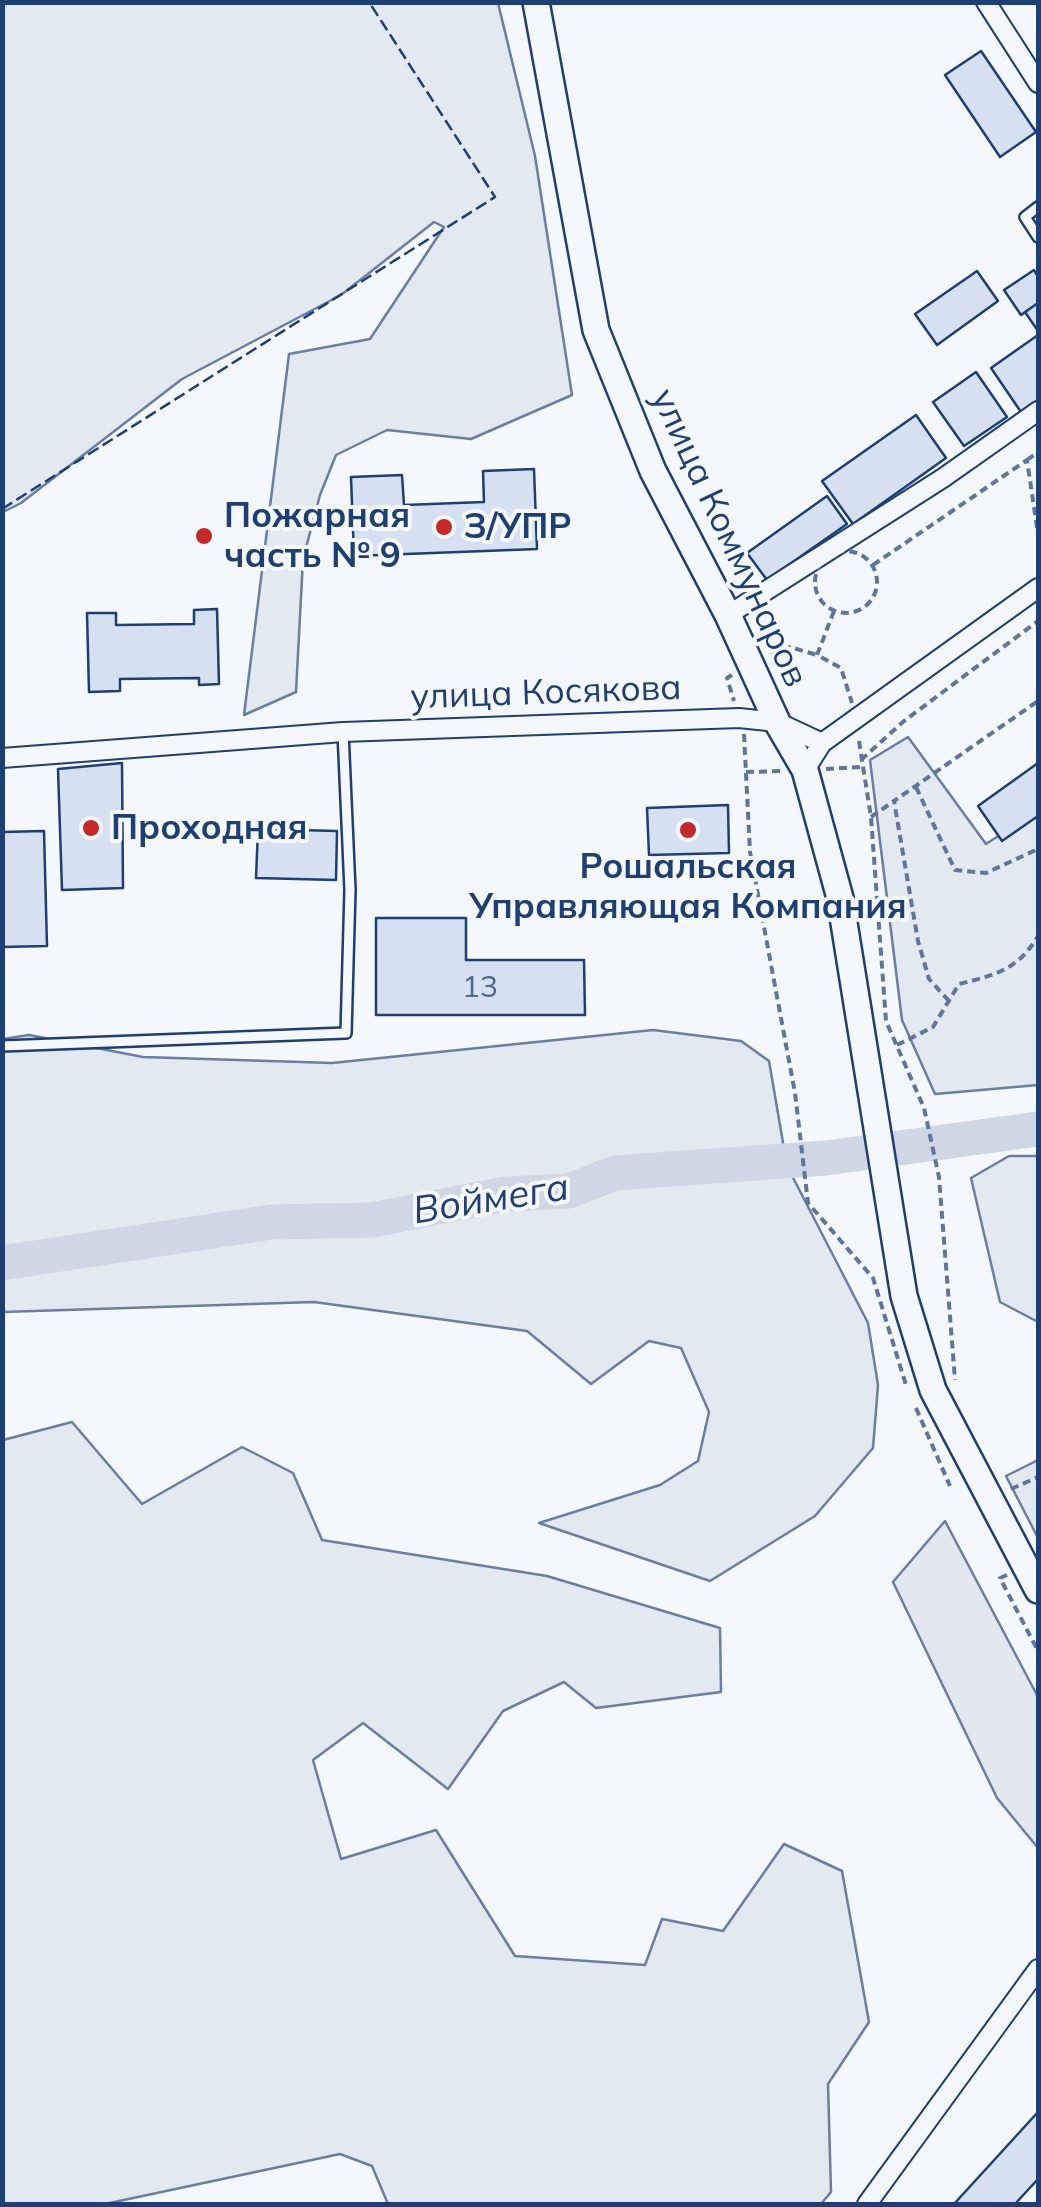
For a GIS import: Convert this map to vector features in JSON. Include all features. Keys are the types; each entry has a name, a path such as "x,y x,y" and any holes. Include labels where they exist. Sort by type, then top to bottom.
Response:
{"street":[{"name":"улица Коммунаров","path":"536,2 596,330 653,471 728,614 777,722 806,770 840,898 904,1296 933,1390 1038,1590"},
{"path":"986,2 1038,84"},
{"path":"728,614 943,478 1038,411"},
{"path":"806,770 822,743 1038,588"},
{"name":"улица Косякова","path":"2,758 343,732 739,718 777,722 822,743"},
{"path":"867,2204 1035,1982"}],"lane":[{"path":"1038,206 1025,217 1038,237"},
{"path":"2,1046 346,1033 350,890 343,732"}],"path":[{"path":"873,565 1038,452"},
{"path":"1027,460 1038,534"},
{"path":"848,550 858,552 873,565 877,584 870,602 853,612 834,611 825,606 815,589 816,570 822,561 848,550"},
{"path":"834,611 817,655 841,668 857,718 871,817 886,1021 924,1108 939,1177 955,1384"},
{"path":"860,760 904,721 1038,621"},
{"path":"871,817 1038,701"},
{"path":"739,718 744,738 750,852 794,1093 808,1203 873,1278 907,1387"},
{"path":"916,786 955,870 986,872 1038,849"},
{"path":"894,801 928,979 949,1001"},
{"path":"897,1046 933,1027 959,984 1002,973 1029,952 1038,936"},
{"path":"914,1404 950,1486"},
{"path":"1017,1503 1010,1490 1038,1477"}],"shaded area":[{"path":"3,2 498,3 535,156 572,395 471,439 387,430 336,455 320,495 303,559 296,692 244,715 289,354 370,339 444,227 434,222 341,295 182,379 21,503 3,512"},
{"path":"908,737 986,844 1038,810 1038,1085 935,1094 902,1020 870,760"},
{"path":"653,1030 741,1041 769,1061 787,1166 868,1323 878,1385 873,1448 815,1516 710,1581 539,1523 660,1485 698,1461 709,1412 681,1348 649,1341 591,1384 527,1331 314,1302 3,1312 3,1039 29,1035 143,1057 332,1063"},
{"path":"1009,1156 1038,1156 1038,1322 1000,1302 971,1178"},
{"path":"72,1422 142,1504 242,1447 293,1473 322,1540 547,1576 720,1628 721,1692 596,1708 564,1682 503,1711 448,1789 363,1723 313,1760 341,1859 436,1830 515,1956 645,1965 662,1919 723,1931 784,1844 842,1871 869,2022 828,2084 831,2192 821,2204 388,2204 372,2166 340,2154 105,2204 3,2204 3,1440"},
{"path":"1038,1460 1038,1538 1006,1476"},
{"path":"945,1521 1038,1697 1038,1848 997,1798 893,1582"}],"building":[{"path":"981,51 1036,132 1000,157 945,75"},
{"path":"1034,270 1038,277 1038,303 1021,315 1004,290"},
{"path":"977,271 998,301 937,345 915,314"},
{"path":"1038,303 1038,331 1025,312"},
{"path":"1038,335 1038,400 1021,412 991,368"},
{"path":"976,372 1007,417 964,446 933,402"},
{"path":"916,415 946,458 853,524 822,481"},
{"name":"З/УПР","path":"534,469 537,549 354,556 351,477 402,475 404,505 484,502 483,471"},
{"path":"827,496 847,524 767,580 747,553"},
{"path":"217,609 219,684 199,685 199,678 120,679 120,691 89,692 87,613 116,613 116,625 194,624 194,610"},
{"name":"Проходная","path":"122,763 123,888 62,890 58,769"},
{"path":"1038,763 1038,816 1002,841 978,806"},
{"name":"Рошальская Управляющая Компания","path":"728,805 729,853 649,855 647,808"},
{"path":"258,829 337,831 336,880 256,878"},
{"path":"44,831 47,946 2,947 2,832"},
{"path":"376,918 466,918 466,960 584,960 585,1015 376,1015"},
{"path":"1038,2112 1038,2179 1015,2204 954,2204"}],"waterway":[{"name":"Воймега","path":"2,1263 272,1222 372,1220 506,1194 569,1191 615,1173 826,1158 1038,1129"}],"fence":[{"path":"2,509 495,197 369,2"}],"place":[{"name":"З/УПР","path":"444,527"},
{"name":"Пожарная часть № 9","path":"204,536"},
{"name":"Проходная","path":"91,828"},
{"name":"Рошальская Управляющая Компания","path":"688,830"}]}
